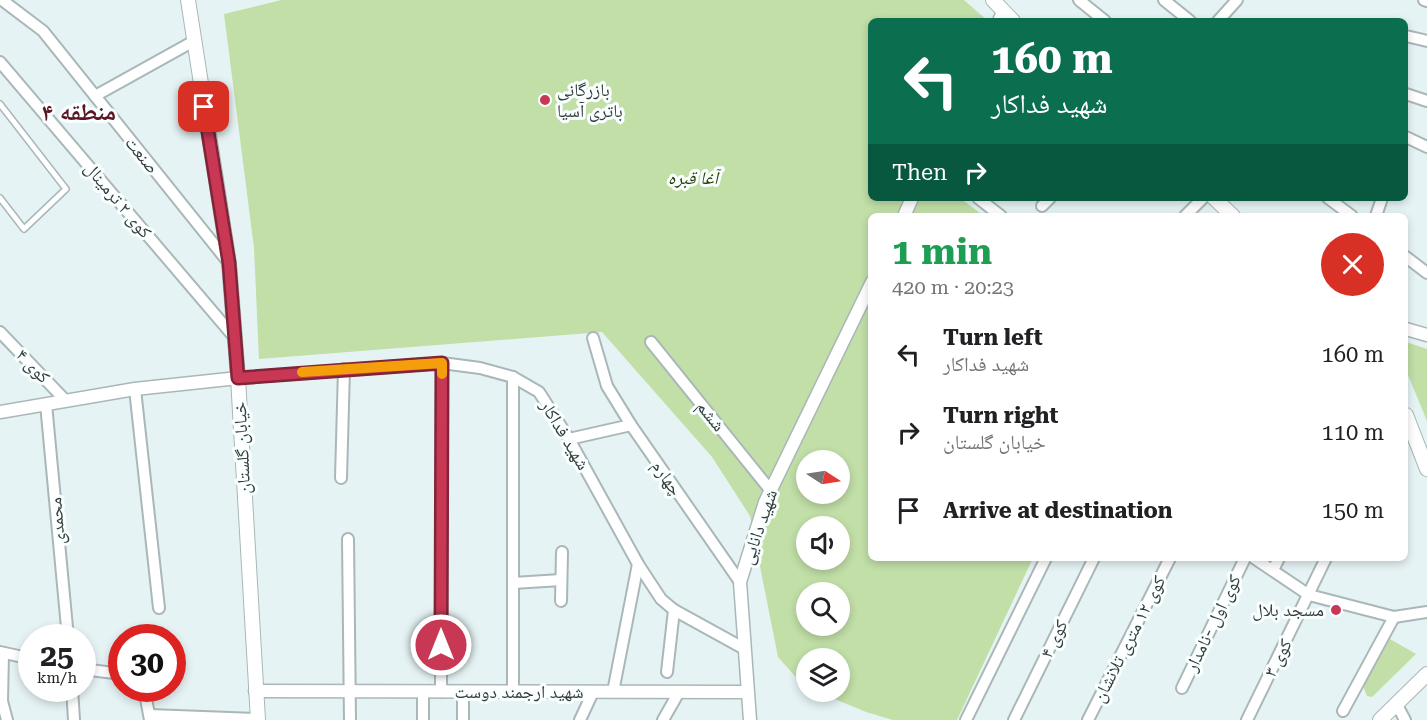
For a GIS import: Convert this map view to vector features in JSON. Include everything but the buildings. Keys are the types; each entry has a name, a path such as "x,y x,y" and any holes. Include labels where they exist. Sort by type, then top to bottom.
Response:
{"main road":[{"name":"خیابان گلستان","path":"188,0 229,263 236,338 258,720"},
{"path":"993,0 1005,18"},
{"path":"1220,201 1230,213"},
{"path":"1408,420 1426,461"},
{"path":"1380,720 1425,675"}],"street":[{"name":"صنعت","path":"2,0 43,32 229,263"},
{"path":"1079,0 1101,18"},
{"path":"1164,0 1186,18"},
{"path":"1221,18 1237,0"},
{"path":"1408,36 1427,41"},
{"path":"95,96 194,40"},
{"name":"کوی ۲ ترمینال","path":"0,62 236,338"},
{"path":"1408,95 1427,101"},
{"path":"1408,138 1427,147"},
{"path":"982,201 997,213"},
{"path":"1042,207 1047,201"},
{"path":"1188,213 1200,201"},
{"path":"1408,259 1427,273"},
{"name":"شهید دانایی","path":"750,720 740,582 771,490 868,290"},
{"path":"1408,330 1427,336"},
{"name":"کوی ۴","path":"0,332 66,401"},
{"name":"چهارم","path":"593,338 607,386 631,425 740,582"},
{"name":"ششم","path":"651,342 771,490"},
{"path":"441,692 442,363"},
{"name":"شهید فداکار","path":"238,378 442,363 480,368 513,377 539,392 569,439 638,564 661,599 674,610 743,648"},
{"path":"341,478 344,369"},
{"path":"513,377 513,692"},
{"path":"0,412 135,388 238,378"},
{"path":"135,388 159,608"},
{"name":"محمدی","path":"46,404 67,624"},
{"path":"569,439 631,425"},
{"path":"348,539 350,720"},
{"path":"561,601 562,552"},
{"path":"966,720 1045,561"},
{"name":"کوی ۴","path":"1014,720 1093,561"},
{"name":"کوی ۱۲ متری تلانشان","path":"1088,720 1168,561"},
{"name":"کوی اول -نامدار","path":"1182,688 1244,561"},
{"path":"1259,561 1310,595 1394,617 1427,612"},
{"path":"1273,570 1278,561"},
{"name":"کوی ۳","path":"1247,720 1325,561"},
{"path":"613,692 638,564"},
{"path":"513,583 561,580"},
{"path":"667,672 674,610"},
{"path":"1343,711 1394,617"},
{"path":"7,720 1,701 2,653 18,656"},
{"name":"شهید ارجمند دوست","path":"255,691 747,692"},
{"path":"423,692 423,720"},
{"path":"463,692 463,720"},
{"path":"580,720 593,692"},
{"path":"663,720 679,692"},
{"path":"73,702 74,720"},
{"path":"147,702 150,718 258,720"},
{"path":"1397,705 1405,720"}],"lane":[{"path":"0,104 66,189 24,229 0,198"}],"green space":[{"name":"آغا قبره","path":"281,0 964,0 985,18 868,18 868,201 964,201 980,213 868,213 868,561 1032,561 957,720 893,720 842,702 850,702 850,648 796,648 796,677 778,657 750,516 712,457 602,332 259,359 254,248 224,14"},
{"path":"1408,343 1427,349 1427,421 1408,375"},
{"path":"1390,639 1416,654 1372,697 1367,696 1363,686"}],"slow traffic":[{"path":"302,372 442,363 442,374"}],"place":[{"name":"بازرگانی باتری آسیا","path":"545,100"},
{"name":"مسجد بلال","path":"1336,610"}],"district":[{"name":"منطقه ۴","path":"79,112"}],"route":[{"path":"204,107 229,263 238,378 442,363 441,645"}]}
